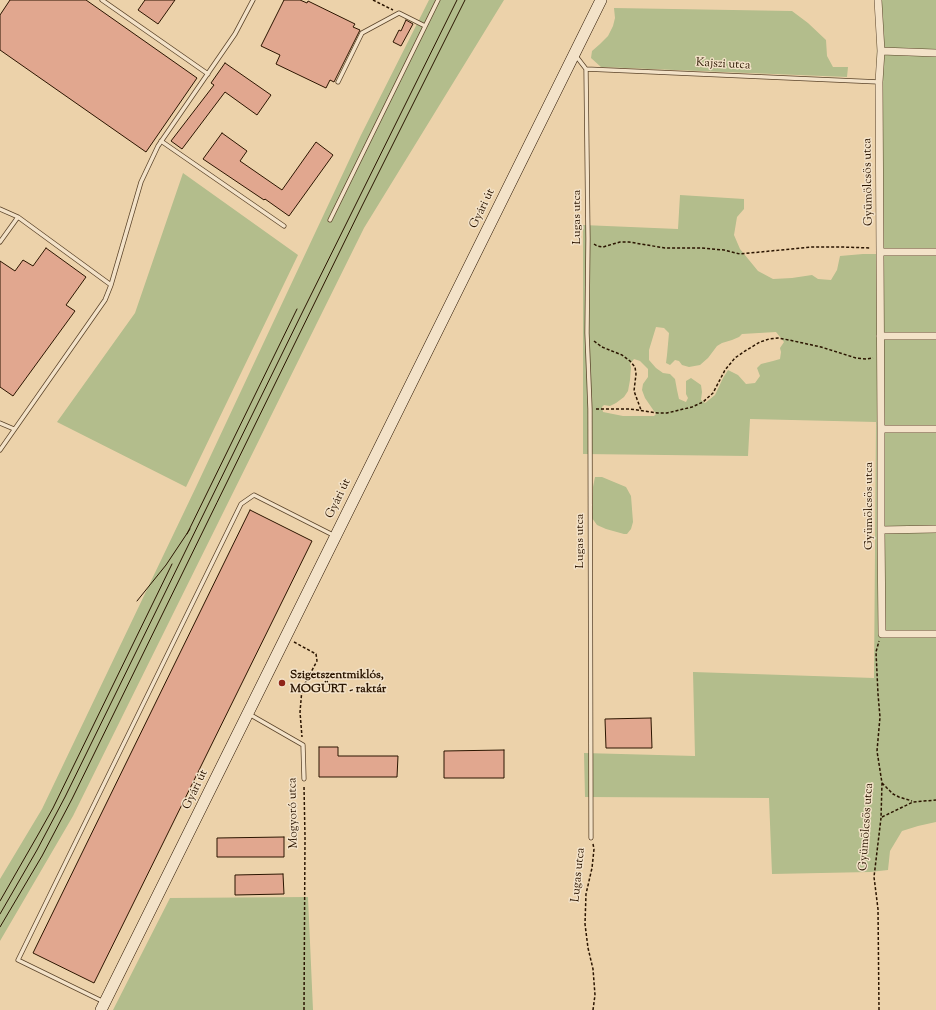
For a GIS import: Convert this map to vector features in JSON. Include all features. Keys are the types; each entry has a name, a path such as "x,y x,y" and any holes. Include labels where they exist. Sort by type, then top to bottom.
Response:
{"street":[{"name":"Gyári út","path":"103,1006 601,0"},
{"name":"Gyümölcsös utca","path":"878,0 881,51 879,82 882,634"},
{"path":"881,51 936,52"},
{"path":"880,250 936,252"},
{"path":"880,336 936,336"},
{"path":"881,429 936,430"},
{"path":"881,530 936,529"},
{"path":"882,634 936,634"}],"lane":[{"path":"102,0 208,74"},
{"path":"0,450 105,300 111,285 142,182 158,146 236,34 253,0"},
{"path":"330,220 438,0"},
{"path":"338,82 362,33 399,13 425,26"},
{"path":"574,54 586,69"},
{"name":"Kajszi utca","path":"586,69 879,82"},
{"name":"Lugas utca","path":"586,69 588,239 587,333 590,409 591,838"},
{"path":"161,142 284,226"},
{"path":"0,209 18,217 111,285"},
{"path":"0,242 18,217"},
{"path":"0,422 14,429"},
{"path":"103,1006 18,960 241,504 254,495 335,536"},
{"path":"248,713 303,745"},
{"name":"Mogyoró utca","path":"303,745 304,779"}],"path":[{"path":"373,0 399,13"},
{"path":"588,239 597,246 604,247 620,242 629,242 665,248 707,248 740,254 811,246 880,250"},
{"path":"587,333 602,347 622,356 630,361 635,367 636,374 634,391 641,410"},
{"path":"590,409 630,409 667,413 692,407 703,402 713,393 725,370 735,358 760,342 769,339 778,338 821,346 856,358 880,358"},
{"name":"Gyümölcsös utca","path":"879,1010 878,908 874,877 881,818 882,783 877,751 880,717 876,652 882,634"},
{"path":"286,637 316,654 317,661 302,689 300,712 303,745"},
{"name":"Mogyoró utca","path":"304,779 304,1010"},
{"path":"882,783 893,794 913,802"},
{"path":"881,818 913,802 936,800"},
{"name":"Lugas utca","path":"591,838 594,849 592,868 586,894 585,924 588,948 593,969 595,996 593,1010"}],"green space":[{"path":"429,0 504,0 364,228 73,816 0,941 0,879 42,809 196,487 361,135"},
{"path":"877,0 936,0 936,822 902,831 890,851 888,870 870,872 772,874 769,798 585,797 584,753 695,756 693,672 874,678 876,422 750,419 748,456 583,454 583,225 678,229 680,195 744,199 744,209 737,217 734,235 740,249 758,271 773,279 812,275 818,279 831,280 837,270 840,256 876,254","holes":["656,327 664,328 669,333 666,363 670,365 675,360 679,361 682,365 689,367 700,365 708,358 717,346 739,337 742,334 776,332 784,342 780,348 780,359 761,364 757,368 760,376 755,383 746,384 738,375 728,370 715,395 705,403 701,400 701,385 691,378 686,381 686,394 688,398 686,402 679,399 675,379 670,374 663,373 656,368 649,360 649,350","634,359 640,361 648,369 648,377 643,384 642,390 645,398 656,414 654,416 623,416 603,412 602,407 604,405 610,406 616,403 624,397 628,391 631,367 630,364"]},
{"path":"614,8 792,11 808,23 826,40 827,56 833,67 848,67 847,77 601,67 591,58 592,51 608,36 615,18"},
{"path":"183,173 298,255 186,487 57,422 135,313"},
{"path":"595,477 602,477 626,487 631,496 633,522 631,529 627,534 606,529 597,525 592,518 593,487"},
{"path":"308,897 313,1010 113,1010 170,898"}],"building":[{"path":"10,0 86,0 197,78 146,152 0,50 0,15"},
{"path":"145,0 175,0 158,24 138,10"},
{"path":"284,0 300,0 307,3 308,1 355,24 353,27 360,30 334,82 330,80 326,88 276,64 280,55 261,46"},
{"path":"406,20 413,24 401,46 393,42 399,30 401,31"},
{"path":"225,63 271,95 257,115 225,92 182,149 171,141 214,85 211,83"},
{"path":"222,133 247,151 240,161 282,190 316,142 333,155 289,216 203,159"},
{"path":"46,248 86,277 66,305 75,311 13,396 0,387 0,261 15,271 23,260 33,266"},
{"path":"250,510 312,541 94,983 33,953"},
{"path":"651,718 652,748 606,748 605,719"},
{"path":"319,747 338,747 338,756 398,756 397,777 319,777"},
{"path":"504,750 504,778 444,778 444,751"},
{"path":"284,837 284,857 217,857 217,838"},
{"path":"283,874 284,894 235,895 235,875"}],"tram line":[{"path":"0,914 37,850 65,797 457,0"},
{"path":"0,927 42,856 72,799 362,206 465,0"},
{"path":"187,534 297,309"},
{"path":"137,601 166,565 190,529"},
{"path":"0,901 53,808 172,564"}],"place":[{"name":"Szigetszentmiklós, MOGÜRT - raktár","path":"282,683"}]}
